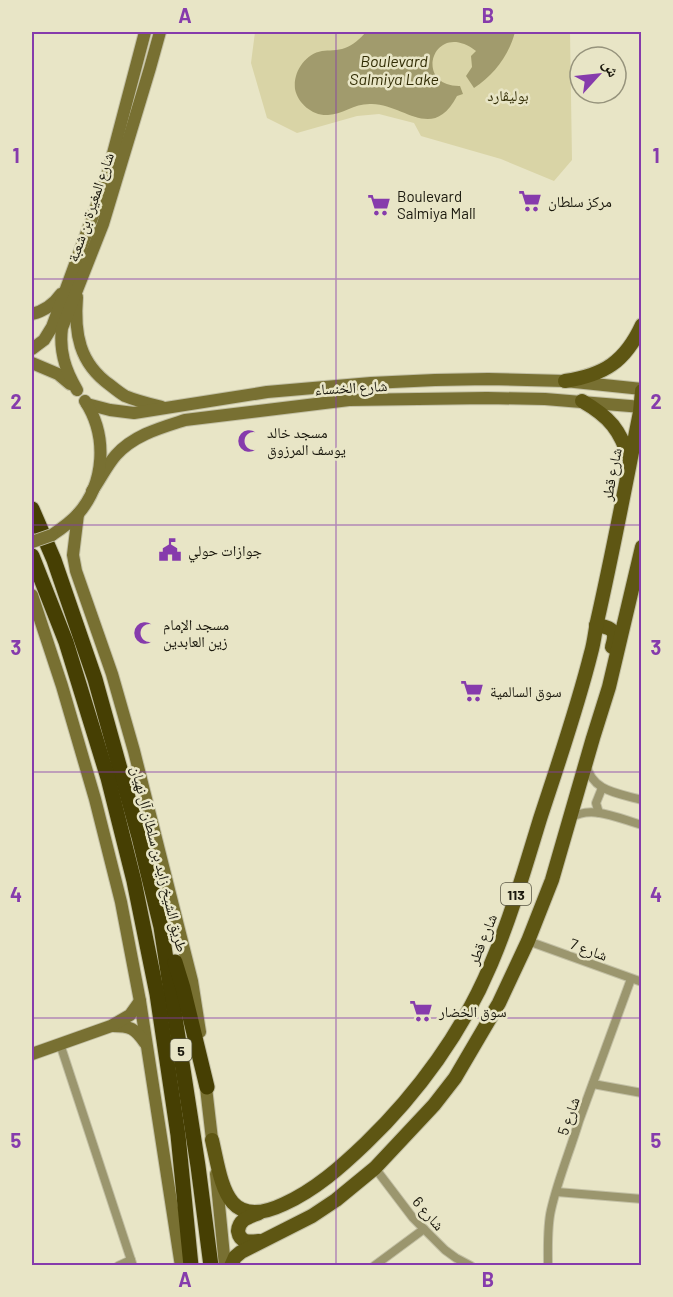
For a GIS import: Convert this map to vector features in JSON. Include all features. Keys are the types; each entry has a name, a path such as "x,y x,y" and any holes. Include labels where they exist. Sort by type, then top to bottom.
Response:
{"highway":[{"name":"طريق الشيخ زايد بن سلطان آل نهيان","path":"32,509 54,560 95,679 139,837 161,927 197,1155 211,1266"},
{"name":"طريق الشيخ زايد بن سلطان آل نهيان","path":"32,556 69,653 108,778 134,881 158,994 178,1135 191,1266"},
{"path":"161,927 183,988 207,1088"}],"main road":[{"name":"شارع المغيرة بن شعبة","path":"77,390 62,358 60,341 62,328 73,284 106,180 145,32"},
{"name":"شارع المغيرة بن شعبة","path":"32,349 44,340 52,327 103,224 160,32"},
{"path":"32,314 47,308 73,284"},
{"path":"73,284 77,336 84,356 99,377 123,395 163,408"},
{"path":"565,381 586,378 605,369 622,356 642,325"},
{"path":"32,363 58,374 77,390 87,404 96,424 101,447 99,470 93,491"},
{"name":"شارع الخنساء","path":"87,404 134,413 267,392 370,383 488,379 565,381 642,390"},
{"name":"شارع قطر","path":"259,1213 282,1206 323,1181 386,1124 430,1071 451,1040 490,966 507,923 592,650 641,407 642,390"},
{"name":"شارع الخنساء","path":"78,514 116,455 127,445 141,435 185,420 350,400 544,399 641,407"},
{"path":"582,401 599,411 613,425 624,442 630,461"},
{"path":"32,542 52,535 78,514"},
{"path":"78,514 74,555 76,571 112,674 134,751 192,981 207,1088 225,1266"},
{"name":"113","path":"231,1266 235,1257 241,1252 312,1216 343,1195 375,1168 434,1105 455,1078 499,1003 528,941 552,880 609,687 642,548"},
{"path":"32,595 62,686 121,902 140,1001 181,1266"},
{"path":"596,625 607,627 614,632 615,638 605,675 609,687"},
{"path":"32,1054 111,1026 130,1016 140,1001"},
{"path":"111,1026 134,1029 146,1045"},
{"path":"212,1140 226,1196 237,1207 247,1212 259,1213"},
{"path":"259,1213 241,1221 238,1231 239,1236 245,1241 262,1240"}],"street":[{"path":"586,761 589,774 602,788 642,800"},
{"path":"599,813 596,803 602,788"},
{"path":"568,820 583,812 599,813 642,825"},
{"name":"شارع 7","path":"528,941 642,982"},
{"name":"شارع 5","path":"548,1266 551,1211 565,1159 573,1144 631,979"},
{"path":"60,1044 132,1263 118,1266"},
{"path":"593,1084 642,1093"},
{"name":"شارع 6","path":"375,1168 413,1218 445,1250 471,1266"},
{"path":"557,1192 642,1199"},
{"path":"374,1266 424,1229"}],"green space":[{"name":"بوليڤارد","path":"255,32 570,32 568,105 571,105 572,160 554,181 501,159 421,136 414,123 379,114 357,116 297,133 267,118 251,63"}],"water":[{"name":"Boulevard Salmiya Lake","path":"366,32 515,32 500,64 474,88 466,76 472,67 471,56 476,51 461,43 449,43 439,48 434,56 433,67 436,76 445,83 460,86 463,94 457,96 448,110 438,117 418,118 372,104 360,105 328,115 322,115 307,108 299,100 295,89 296,76 301,65 316,53 348,47"}],"place":[{"name":"مركز سلطان","path":"530,201"},
{"name":"Boulevard Salmiya Mall","path":"379,205"},
{"name":"مسجد خالد يوسف المرزوق","path":"249,441"},
{"name":"جوازات حولي","path":"170,550"},
{"name":"مسجد الإمام زين العابدين","path":"145,633"},
{"name":"سوق السالمية","path":"472,691"},
{"name":"سوق الخضار","path":"421,1011"}]}
